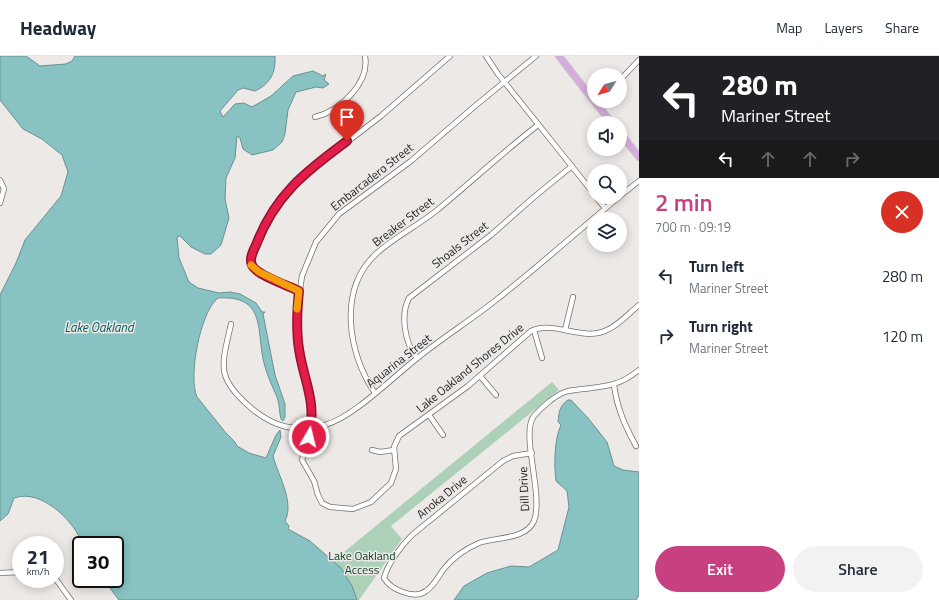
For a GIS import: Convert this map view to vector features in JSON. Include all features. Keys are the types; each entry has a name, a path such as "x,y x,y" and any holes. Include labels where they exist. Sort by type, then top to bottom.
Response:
{"main road":[{"path":"559,56 587,92"},
{"path":"600,108 606,116"},
{"path":"627,142 639,157"}],"street":[{"path":"315,117 324,115 360,85 366,67 365,56"},
{"path":"299,291 259,272 252,266 250,260 273,209 298,179 381,116 450,56"},
{"path":"486,56 504,82 587,185"},
{"name":"Embarcadero Street","path":"311,428 311,398 299,350 297,311 299,291 308,258 316,242 339,214 411,161 536,56"},
{"path":"627,73 639,60"},
{"name":"Breaker Street","path":"375,392 359,366 353,340 351,319 353,295 361,273 376,254 434,212 538,125"},
{"name":"Shoals Street","path":"417,358 408,344 405,327 405,310 409,298 491,235 572,166"},
{"path":"0,180 4,189 0,203"},
{"name":"Aquarina Street","path":"627,191 639,181"},
{"path":"602,204 605,208"},
{"name":"Aquarina Street","path":"231,324 222,368 229,386 259,416 286,427 311,428 335,422 417,358 494,302 610,204"},
{"path":"565,330 573,297"},
{"name":"Lake Oakland Shores Drive","path":"394,450 395,443 399,436 480,376 523,337 534,330 542,328 590,334 608,330 639,305"},
{"path":"534,330 542,358"},
{"name":"Dill Drive","path":"384,578 388,585 393,588 410,593 422,594 431,587 451,561 460,553 485,541 516,535 529,528 534,520 536,509 532,453 529,440 530,423 535,415 564,392 614,385 627,380 639,370"},
{"path":"480,376 496,395"},
{"path":"614,385 619,412 636,446"},
{"path":"429,415 443,435"},
{"path":"311,428 302,460 314,481 320,499 330,507 353,509 371,502 391,483 395,475 396,463 394,450 380,452 372,450"},
{"name":"Anoka Drive","path":"384,578 385,572 404,544 426,523 503,460 513,456 532,453"},
{"path":"0,573 12,572"},
{"path":"62,588 71,600"}],"green space":[{"name":"Lake Oakland Access","path":"552,382 559,390 391,526 402,539 359,600 357,600 344,575 333,561"}],"water":[{"name":"Lake Oakland","path":"0,56 26,56 40,66 66,64 72,61 75,56 275,56 273,73 265,85 255,91 243,88 238,90 220,111 223,117 235,104 244,103 252,107 271,96 293,76 313,71 323,76 326,74 324,80 329,84 323,88 316,87 296,92 288,110 285,134 282,142 273,150 252,155 243,149 240,138 237,136 235,158 226,178 225,199 229,218 221,245 211,254 205,254 191,247 180,236 177,237 179,258 189,282 198,288 219,293 230,292 240,294 256,303 262,312 265,312 263,314 275,375 285,404 285,417 283,421 281,419 278,400 265,367 256,317 252,309 245,302 234,299 218,298 212,305 201,330 197,345 194,375 197,397 237,446 249,453 266,458 276,435 280,430 281,437 273,456 287,497 288,513 285,521 289,526 288,529 310,541 341,568 352,586 357,600 119,600 110,588 124,588 124,536 79,536 65,517 56,509 46,502 25,496 14,498 8,514 0,521 0,295 16,263 25,240 61,196 68,172 62,155 42,139 23,129 0,100"},
{"path":"568,400 571,400 588,418 607,442 614,466 623,470 639,472 639,595 636,600 454,600 464,586 487,573 511,566 529,567 558,550 569,507 567,491 556,481 555,453 561,425 558,422 559,413 561,407"}],"slow traffic":[{"path":"251,265 259,272 299,291 297,309"}],"route":[{"path":"309,437 312,412 311,398 299,350 297,326 299,291 254,269 250,260 259,236 273,209 298,179 347,141"}]}
